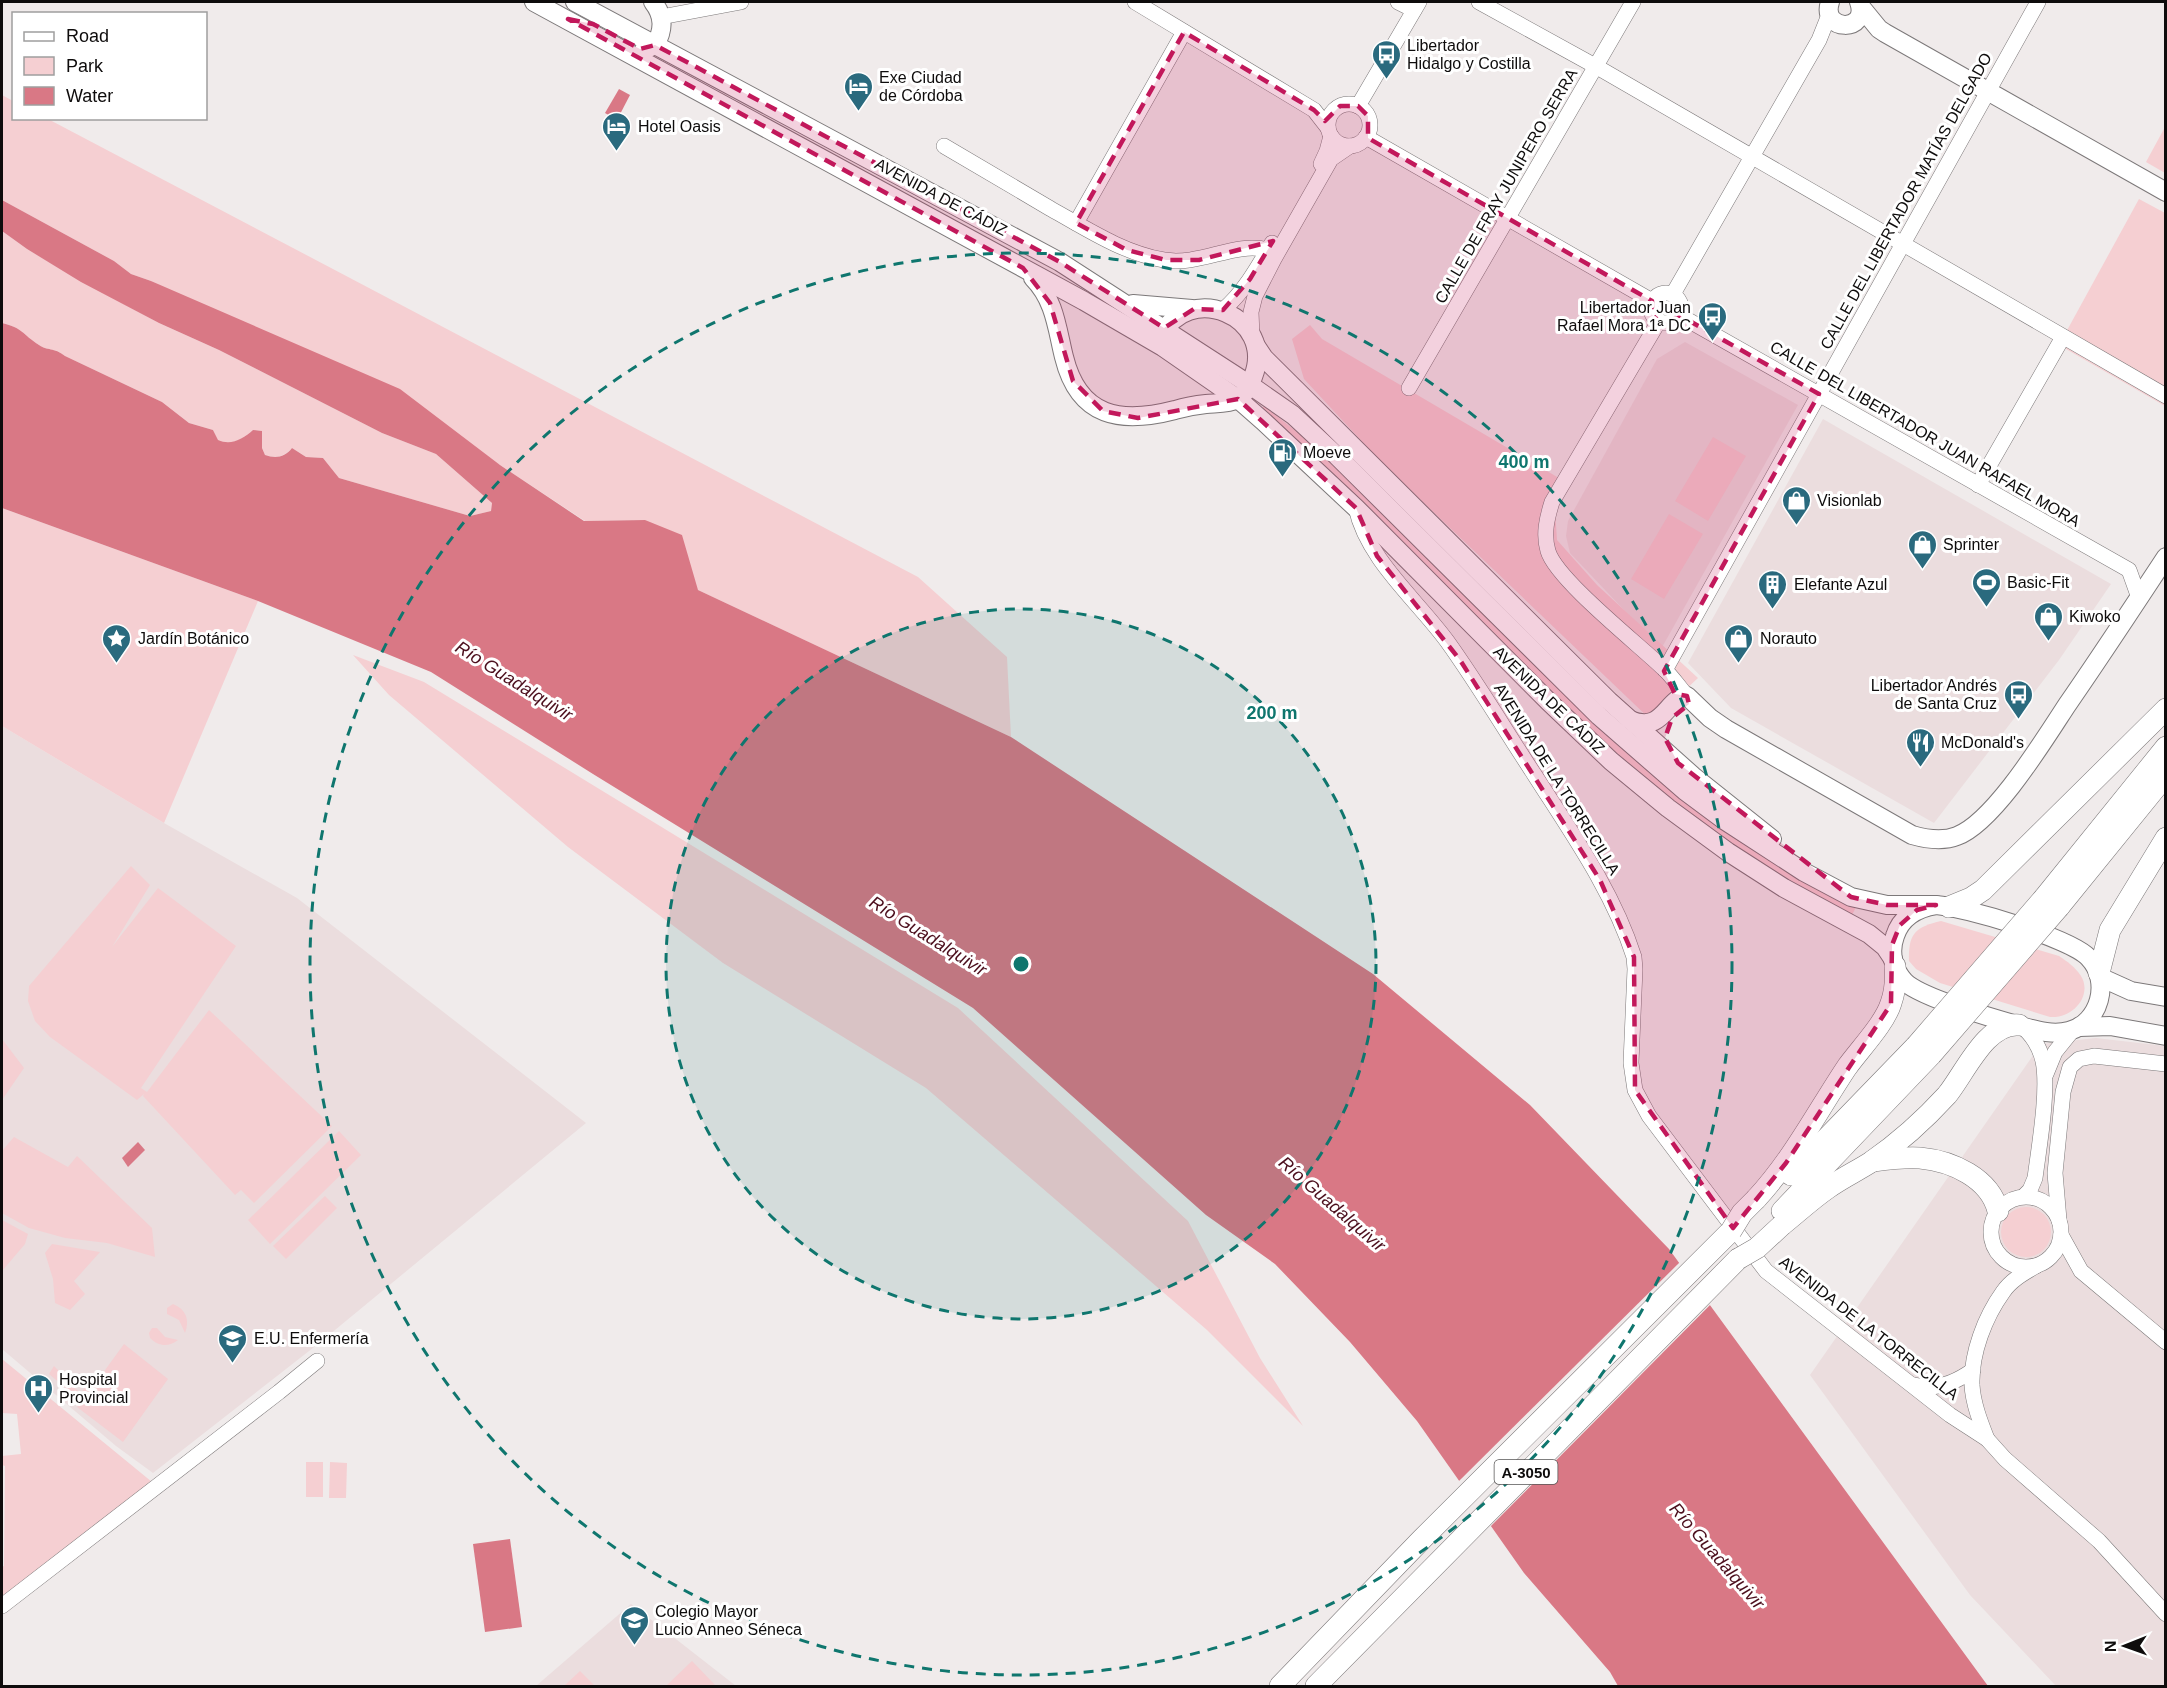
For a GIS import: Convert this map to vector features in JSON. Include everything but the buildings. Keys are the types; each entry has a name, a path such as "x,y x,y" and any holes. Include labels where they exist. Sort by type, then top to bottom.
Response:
{"highway":[{"path":"1942,906 1971,898 1983,890 2166,709"},
{"path":"2051,902 2166,747"},
{"path":"1769,1212 1924,1051 2051,902 2166,776"},
{"path":"2099,975 2110,930 2166,838"},
{"path":"1769,1212 1792,1155 1847,1067 1884,1018 1893,994 1894,963"},
{"path":"1769,1212 1828,1188 1873,1161 1947,1094 1989,1038 2006,1026 2020,1026"},
{"path":"1873,1161 1920,1158 1952,1167 1969,1174 1982,1183 1990,1192 1998,1211"},
{"name":"A-3050","path":"1280,1686 1422,1539 1731,1231 1747,1220 1769,1212"},
{"name":"A-3050","path":"1316,1686 1738,1259 1769,1212"}],"main road":[{"name":"AVENIDA DE CÁDIZ","path":"575,2 1060,262 1123,302 1238,399 1356,508 1548,701 1611,761 1668,808 1728,852 1784,888 1869,934 1885,947 1906,983 1917,990 2020,1026 2058,1033 2075,1029"},
{"name":"AVENIDA DE CÁDIZ","path":"540,3 1023,268 1164,338 1250,384 1293,415"},
{"path":"1860,4 1879,29"},
{"path":"1834,13 1859,17 1860,4"},
{"path":"568,20 593,24 640,49 649,49 655,45 661,31 657,9"},
{"path":"1834,13 1879,29 2166,192"},
{"name":"AVENIDA DE CÁDIZ","path":"1023,268 1040,284 1046,294 1055,316 1068,371 1079,391 1094,406 1114,415 1138,418 1238,399"},
{"path":"1123,302 1160,308 1209,308 1223,310 1237,318 1246,326 1255,349 1250,384 1238,399"},
{"path":"1164,338 1177,317 1194,309"},
{"name":"AVENIDA DE CÁDIZ","path":"1255,349 1261,372 1293,415 1599,716 1663,774 1724,820 1821,882 1851,897 1887,905 1942,906 2005,922 2071,945 2089,958 2099,975"},
{"name":"AVENIDA DE CÁDIZ","path":"1255,349 1629,720 1773,840 1851,897"},
{"name":"AVENIDA DE CÁDIZ","path":"1410,531 1443,555 1476,569"},
{"path":"1681,703 1912,835 1932,839 1956,837 1969,829 1992,808 2022,772 2166,557"},
{"path":"1629,720 1641,724 1650,723 1681,703"},
{"path":"1678,763 1671,754 1665,738 1668,724 1681,703"},
{"path":"1894,963 1894,939 1904,920 1917,910 1942,906"},
{"path":"2075,1029 2096,1009 2100,995 2099,975 2131,991 2166,997"},
{"path":"2075,1029 2110,1026 2166,1036"}],"street":[{"path":"657,9 741,2"},
{"path":"1135,2 1314,110 1339,144 1350,146"},
{"path":"1358,106 1417,6 1398,2"},
{"path":"1479,2 1597,67 2166,396"},
{"name":"CALLE DE FRAY JUNIPERO SERRA","path":"1409,388 1633,2"},
{"name":"CALLE DEL LIBERTADOR MATÍAS DELGADO","path":"1661,666 1819,394 2038,2"},
{"path":"1673,294 1834,13"},
{"path":"1076,223 1184,32"},
{"path":"1255,349 1251,312 1255,296 1331,159 1362,141 1366,137 1370,123 1368,116 1358,106 1346,104 1325,111 1314,110"},
{"path":"1223,310 1235,300 1250,279 1321,164 1329,132 1330,114 1335,109"},
{"path":"1366,137 1508,216 1652,301"},
{"path":"944,146 1076,223 1128,250 1166,260 1199,260 1248,247 1268,250"},
{"path":"1663,292 1673,294 1681,305 1679,315 1668,323 1659,321 1652,315 1650,305 1652,301 1663,292"},
{"name":"CALLE DEL LIBERTADOR JUAN RAFAEL MORA","path":"1679,315 2129,570 2139,597"},
{"path":"1659,321 1552,502 1546,521 1548,552 1562,573 1661,666 1681,703"},
{"path":"1978,485 2063,337"},
{"name":"AVENIDA DE LA TORRECILLA","path":"1356,508 1361,526 1377,556 1447,642 1592,866 1631,948 1635,969 1631,1063 1635,1090 1649,1116 1766,1271 1950,1415 1987,1439 2006,1459 2099,1541 2166,1614"},
{"path":"2020,1026 2031,1036 2043,1060 2044,1086"},
{"path":"2003,1292 2005,1267 1992,1239 1991,1229 1998,1211 2009,1201 2024,1196 2030,1190 2035,1178 2044,1086 2049,1064 2055,1052 2075,1029"},
{"path":"1987,1439 1975,1405 1972,1386 1980,1338 2003,1292 2013,1281 2055,1251 2060,1228 2055,1173 2063,1092 2070,1067 2079,1059 2094,1056 2166,1064"},
{"path":"2035,1178 2043,1201"},
{"path":"2024,1196 2043,1201 2050,1206 2081,1271"},
{"path":"2001,1256 2013,1264 2028,1267 2039,1264 2066,1263 2081,1271 2166,1342"},
{"path":"2,1606 317,1361"},
{"path":"1914,1385 1936,1388 1973,1370"}],"highlighted area":[{"path":"568,19 593,24 640,49 655,45 1060,262 1164,328 1194,309 1223,310 1250,279 1273,241 1199,260 1166,260 1127,250 1076,223 1184,32 1314,110 1325,121 1340,106 1358,106 1368,116 1368,138 1652,301 1652,315 1659,321 1668,323 1679,315 1819,394 1664,671 1675,694 1687,696 1689,704 1672,718 1665,738 1678,763 1851,897 1887,905 1936,905 1917,910 1900,925 1892,945 1891,1004 1786,1163 1733,1228 1635,1090 1634,957 1600,880 1460,660 1377,556 1356,508 1238,399 1138,418 1103,411 1073,381 1050,303 1023,268"}],"shaded area":[{"path":"1685,342 1798,405 1661,649 1570,553 1566,536 1568,521 1657,359"},
{"path":"1823,419 2111,584 2059,660 1934,823 1731,708 1688,663"},
{"path":"2,726 164,823 297,898 586,1123 318,1344 153,1473 116,1446 2,1349"},
{"path":"2096,1038 2165,1046 2165,1686 2056,1686 1970,1595 1810,1375 2041,1044"},
{"name":"Colegio Mayor Lucio Anneo Séneca","path":"631,1604 736,1686 536,1686"}],"green space":[{"path":"2,95 12,100 12,120 50,120 918,577 1007,657 1011,737 698,590 645,520 585,521 500,465 151,281 131,274 114,261 2,200"},
{"path":"2165,127 2165,173 2146,162"},
{"path":"2139,199 2165,213 2165,406 2059,345"},
{"path":"2,231 27,249 81,281 159,323 219,350 382,433 436,454 492,503 491,511 470,516 339,478 323,458 306,457 292,448 280,456 265,455 262,448 262,431 253,430 241,439 232,442 218,441 213,430 189,423 162,402 57,351 42,347 18,329 2,323"},
{"path":"1310,325 1322,339 1569,484 1555,510 1557,540 1597,585 1698,678 1652,721 1382,463 1304,379 1292,339"},
{"path":"1264,406 1311,443 1572,700 1663,783 1695,809 1775,864 1797,878 1856,907 1851,917 1726,842 1630,768 1261,411"},
{"path":"1713,437 1746,456 1708,521 1675,501"},
{"name":"Jardín Botánico","path":"2,508 258,601 164,823 2,726"},
{"path":"1669,514 1703,534 1664,599 1631,579"},
{"path":"353,655 424,682 958,1008 1188,1221 1260,1358 1303,1426 1207,1330 926,1088 723,963 568,847 389,695"},
{"path":"131,866 150,885 112,947 158,888 236,946 141,1088 147,1092 209,1010 332,1126 254,1203 241,1190 235,1195 143,1096 144,1094 137,1100 50,1037 35,1021 28,1001 29,986"},
{"path":"1941,921 2059,956 2081,976 2084,991 2078,1005 2066,1014 2050,1017 1940,983 1916,969 1909,961 1912,938 1919,929"},
{"path":"2,1039 24,1068 2,1100"},
{"path":"339,1131 361,1155 270,1244 248,1220"},
{"path":"14,1137 68,1167 77,1156 152,1228 155,1257 107,1243 65,1238 29,1228 2,1213 2,1151"},
{"path":"325,1196 337,1208 286,1259 273,1246"},
{"path":"2026,1207 2040,1211 2047,1218 2051,1232 2047,1246 2040,1253 2026,1257 2012,1253 2005,1246 2001,1232 2005,1218 2012,1211"},
{"path":"2,1220 28,1234 25,1244 2,1271"},
{"path":"52,1244 100,1252 74,1281 85,1294 70,1310 55,1303 53,1279 45,1253"},
{"path":"173,1304 186,1316 185,1333 179,1320 167,1314 167,1308"},
{"path":"152,1328 157,1328 165,1337 178,1340 167,1345 156,1343 150,1338 149,1333"},
{"path":"124,1344 168,1379 123,1442 77,1407 81,1401 49,1374 54,1366 62,1374 60,1377 81,1393 96,1374 100,1377"},
{"name":"Hospital Provincial","path":"2,1359 152,1482 2,1598 5,1466 2,1465 2,1456 21,1454 17,1414 2,1413"},
{"path":"306,1462 323,1462 323,1497 306,1497"},
{"path":"330,1462 347,1463 346,1498 329,1498"},
{"path":"692,1661 716,1686 666,1686"},
{"path":"580,1671 595,1686 564,1686"}],"water":[{"path":"619,89 630,95 617,120 605,113"},
{"name":"Río Guadalquivir","path":"2,200 114,261 131,274 400,389 500,465 584,521 645,520 682,535 698,590 1011,737 1373,974 1530,1105 1669,1249 1988,1686 1618,1686 1610,1672 1524,1573 1417,1421 1350,1342 1275,1264 1206,1215 973,1008 431,672 258,601 2,508 2,323 18,329 42,347 57,351 162,402 189,423 213,430 218,440 223,442 241,439 253,430 262,431 262,448 265,455 280,456 292,448 306,457 323,458 339,478 470,516 491,511 492,503 436,454 382,433 219,350 159,323 81,282 27,249 2,231"},
{"path":"138,1142 145,1150 128,1167 122,1158"},
{"path":"510,1539 522,1627 485,1632 473,1544"}],"pier":[{"path":"1681,1261 1712,1303 1489,1528 1457,1483"}],"place":[{"name":"Libertador Hidalgo y Costilla","path":"1386,80"},
{"name":"Exe Ciudad de Córdoba","path":"858,112"},
{"name":"Hotel Oasis","path":"617,152"},
{"name":"Libertador Juan Rafael Mora 1ª DC","path":"1712,342"},
{"name":"Moeve","path":"1282,478"},
{"name":"Visionlab","path":"1796,526"},
{"name":"Sprinter","path":"1922,570"},
{"name":"Basic-Fit","path":"1986,608"},
{"name":"Elefante Azul","path":"1773,610"},
{"name":"Kiwoko","path":"2048,642"},
{"name":"Jardín Botánico","path":"117,664"},
{"name":"Norauto","path":"1739,664"},
{"name":"Libertador Andrés de Santa Cruz","path":"2018,720"},
{"name":"McDonald's","path":"1920,768"},
{"name":"E.U. Enfermería","path":"233,1364"},
{"name":"Hospital Provincial","path":"38,1414"},
{"name":"Colegio Mayor Lucio Anneo Séneca","path":"634,1646"}]}
